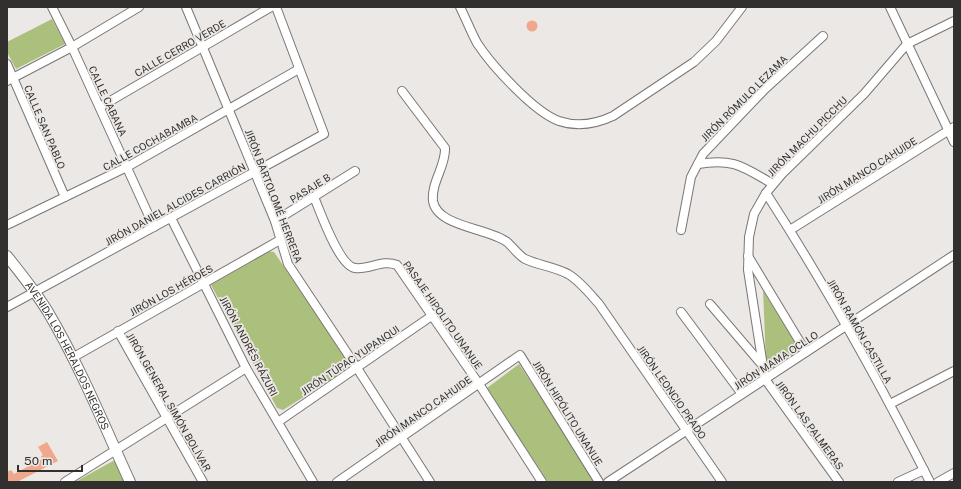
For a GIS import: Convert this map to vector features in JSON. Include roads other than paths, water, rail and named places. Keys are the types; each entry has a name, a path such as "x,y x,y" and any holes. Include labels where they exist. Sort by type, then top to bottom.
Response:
{"street":[{"name":"CALLE CABANA","path":"52,7 100,107 154,227"},
{"path":"10,80 72,47 139,7"},
{"name":"JIRÓN BARTOLOMÉ HERRERA","path":"186,7 275,221 288,264 430,482"},
{"name":"CALLE CERRO VERDE","path":"100,107 271,7"},
{"path":"276,7 299,69"},
{"path":"460,7 477,43 518,91 536,107 559,121 578,124 598,123 613,116 694,62 716,41 742,7"},
{"path":"890,7 907,44 951,128 954,142"},
{"name":"JIRÓN MACHU PICCHU","path":"765,379 748,270 749,237 754,214 773,184 864,94 907,44 954,21"},
{"name":"JIRÓN RÓMULO LEZAMA","path":"681,230 691,177 703,154 727,127 765,89 823,36"},
{"name":"CALLE SAN PABLO","path":"7,64 10,80 65,197"},
{"name":"CALLE COCHABAMBA","path":"7,225 127,168 299,69"},
{"name":"JIRÓN DANIEL ALCIDES CARRIÓN","path":"7,307 324,134 299,69"},
{"name":"JIRÓN LEONCIO PRADO","path":"402,91 445,148 446,157 434,188 433,200 436,209 445,217 468,228 485,231 507,242 523,258 568,274 578,281 606,314 722,482"},
{"name":"JIRÓN MANCO CAHUIDE","path":"790,230 951,128"},
{"path":"698,164 716,161 736,164 773,184"},
{"name":"PASAJE B","path":"275,221 355,171"},
{"name":"JIRÓN RAMÓN CASTILLA","path":"766,193 790,230 846,326 890,404 930,482"},
{"name":"PASAJE HIPOLITO UNANUE","path":"314,197 331,236 345,262 356,268 390,262 397,265 433,315 542,482"},
{"name":"JIRÓN ANDRÉS RÁZURI","path":"171,218 246,368 313,482"},
{"name":"JIRÓN LOS HÉROES","path":"72,358 280,240"},
{"name":"JIRÓN MAMA OCLLO","path":"608,482 954,255"},
{"name":"AVENIDA LOS HERALDOS NEGROS","path":"7,256 35,291 49,313 72,358 130,482"},
{"path":"748,256 806,352"},
{"path":"710,304 763,366"},
{"path":"681,312 742,394"},
{"name":"JIRÓN TÚPAC YUPANQUI","path":"278,422 433,315"},
{"name":"JIRÓN GENERAL SIMÓN BOLÍVAR","path":"118,332 203,482"},
{"name":"JIRÓN MANCO CAHUIDE","path":"337,482 520,355"},
{"name":"JIRÓN HIPÓLITO UNANUE","path":"520,355 599,482"},
{"path":"65,482 246,368"},
{"path":"890,404 954,370"},
{"name":"JIRÓN LAS PALMERAS","path":"765,379 839,482"},
{"path":"898,482 924,470"},
{"path":"938,482 954,473"}]}
